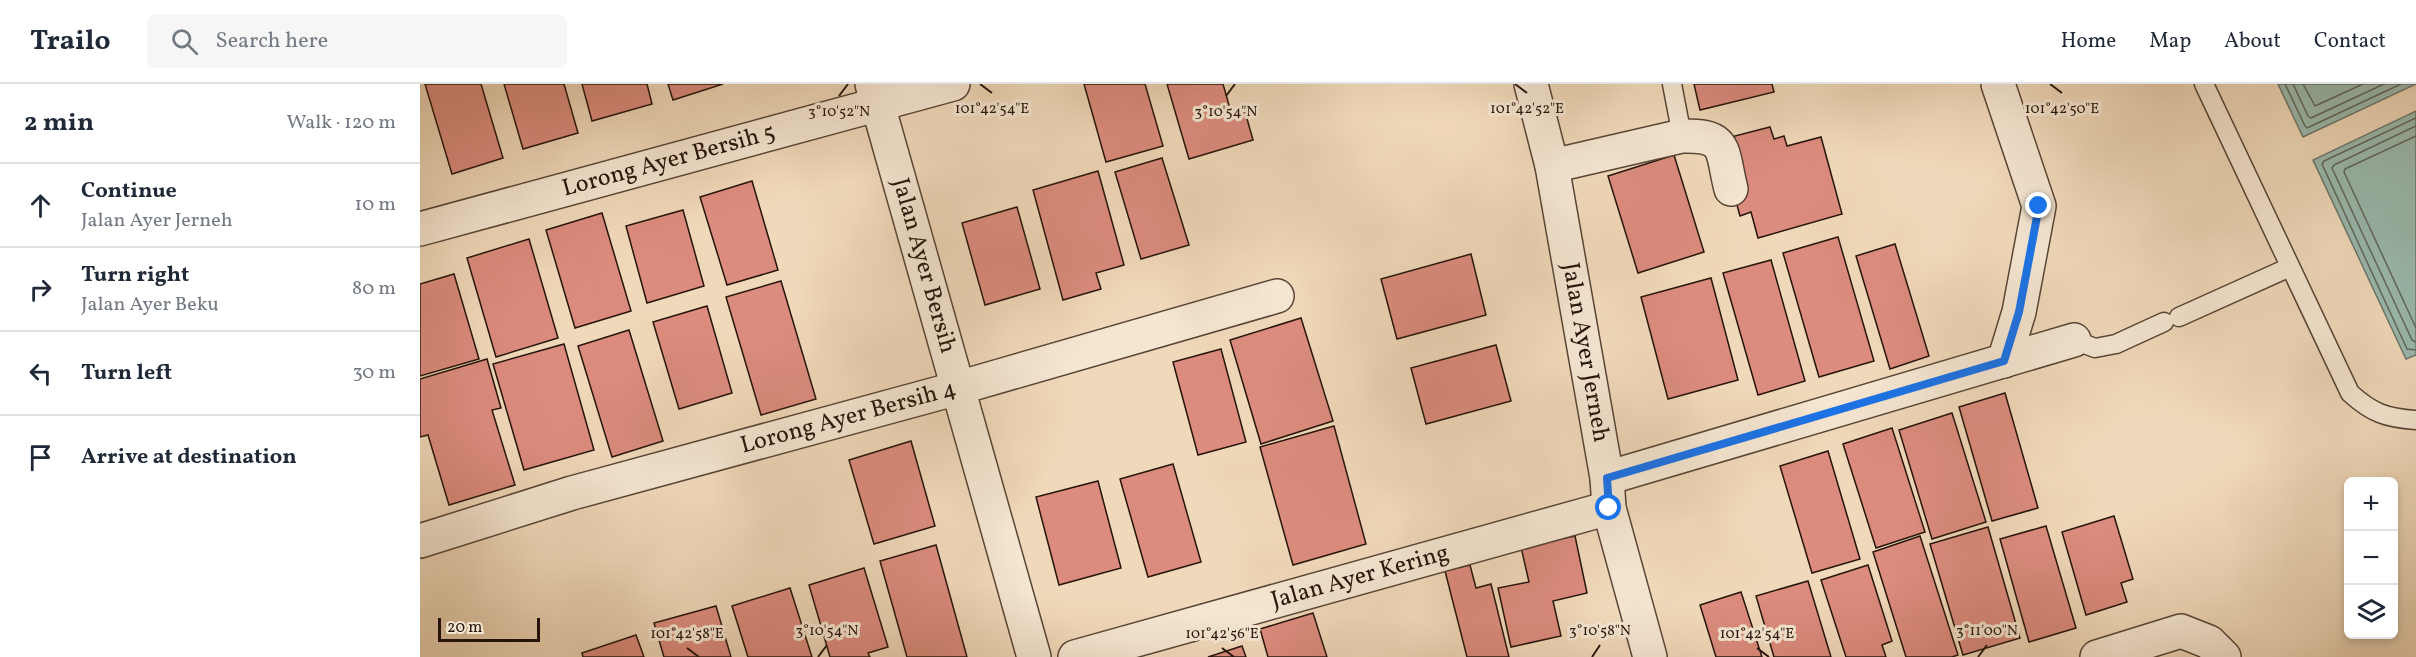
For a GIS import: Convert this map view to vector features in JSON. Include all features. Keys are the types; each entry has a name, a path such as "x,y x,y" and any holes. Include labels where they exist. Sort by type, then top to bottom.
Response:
{"street":[{"name":"Lorong Ayer Bersih 5","path":"420,229 875,94 953,84"},
{"name":"Jalan Ayer Jerneh","path":"1532,84 1552,166 1608,493 1650,657"},
{"path":"1998,84 2039,206 2019,312 2004,361"},
{"name":"Jalan Ayer Bersih","path":"875,94 1034,657"},
{"path":"1552,166 1682,136 1703,135 1715,140 1720,146 1731,189"},
{"name":"Lorong Ayer Bersih 4","path":"420,541 572,493 958,388 1277,296"},
{"name":"Jalan Ayer Kering","path":"1075,657 1608,493 2004,361 2074,340"},
{"path":"2097,657 2181,631 2209,642 2224,657"}],"lane":[{"path":"1671,84 1682,136"},
{"path":"2204,84 2350,393 2365,407 2381,415 2416,420"},
{"path":"2074,340 2095,348 2116,344 2290,267"}],"water":[{"path":"2278,84 2416,84 2303,137"},
{"path":"2416,111 2416,355 2406,359 2313,160"}],"building":[{"path":"425,84 481,84 503,158 452,174"},
{"path":"504,84 564,84 578,133 523,149"},
{"path":"582,84 647,84 652,104 592,121"},
{"path":"668,84 723,84 673,100"},
{"path":"1084,84 1145,84 1163,146 1106,162"},
{"path":"1167,84 1223,84 1231,112 1244,108 1253,140 1189,159"},
{"path":"1694,84 1772,84 1774,92 1700,110"},
{"path":"1770,127 1774,139 1784,136 1787,146 1821,137 1842,214 1758,238 1751,212 1740,216 1732,187 1731,137"},
{"path":"1674,155 1704,252 1638,273 1608,176"},
{"path":"1162,158 1189,245 1141,259 1115,172"},
{"path":"1098,171 1124,265 1096,273 1101,289 1063,300 1033,190"},
{"path":"752,181 778,270 727,285 700,197"},
{"path":"1017,207 1040,289 985,305 962,223"},
{"path":"683,210 704,286 647,303 626,226"},
{"path":"602,213 631,311 575,328 546,230"},
{"path":"1838,237 1874,361 1819,377 1783,253"},
{"path":"529,239 558,338 496,357 467,258"},
{"path":"1895,244 1929,356 1890,369 1856,256"},
{"path":"1471,254 1486,315 1397,339 1381,279"},
{"path":"1771,260 1805,381 1758,395 1723,273"},
{"path":"454,274 479,359 420,376 420,284"},
{"path":"1711,278 1738,380 1668,399 1641,297"},
{"path":"781,281 816,399 761,415 726,297"},
{"path":"707,306 732,393 679,409 653,322"},
{"path":"1301,318 1333,421 1261,444 1230,340"},
{"path":"629,330 663,441 612,457 578,346"},
{"path":"564,344 594,450 524,470 493,364"},
{"path":"1496,345 1511,401 1426,424 1411,368"},
{"path":"1221,349 1246,442 1198,455 1173,362"},
{"path":"487,359 501,408 492,410 515,485 449,505 428,435 420,437 420,379"},
{"path":"2005,393 2038,508 1992,521 1959,407"},
{"path":"1952,413 1986,522 1932,539 1899,430"},
{"path":"1334,426 1366,544 1293,565 1260,447"},
{"path":"1892,428 1925,532 1876,548 1843,444"},
{"path":"911,441 935,526 874,544 849,460"},
{"path":"1828,451 1860,559 1812,573 1780,466"},
{"path":"1173,464 1201,562 1148,577 1120,479"},
{"path":"1098,481 1121,568 1059,585 1036,497"},
{"path":"2114,516 2133,579 2121,583 2127,602 2086,615 2062,532"},
{"path":"2046,526 2076,628 2029,642 2000,539"},
{"path":"1988,527 2020,638 1963,655 1930,544"},
{"path":"1575,536 1587,593 1553,601 1561,636 1511,647 1498,588 1529,582 1521,547"},
{"path":"1920,536 1958,655 1952,657 1906,657 1873,552"},
{"path":"936,545 967,657 907,657 880,561"},
{"path":"1470,565 1476,588 1491,584 1509,657 1467,657 1445,571"},
{"path":"1868,565 1892,641 1882,645 1886,657 1846,657 1821,580"},
{"path":"864,568 888,647 868,653 870,657 830,657 809,585"},
{"path":"1808,581 1831,657 1774,657 1756,596"},
{"path":"790,588 812,657 748,657 732,606"},
{"path":"1741,592 1762,657 1716,657 1700,605"},
{"path":"716,606 731,657 664,657 654,623"},
{"path":"1313,613 1327,657 1268,657 1260,629"},
{"path":"636,635 644,657 583,657 582,653"},
{"path":"1242,646 1246,657 1208,657"}],"route":[{"path":"1609,508 1607,478 2004,361 2019,312 2039,206"}]}
